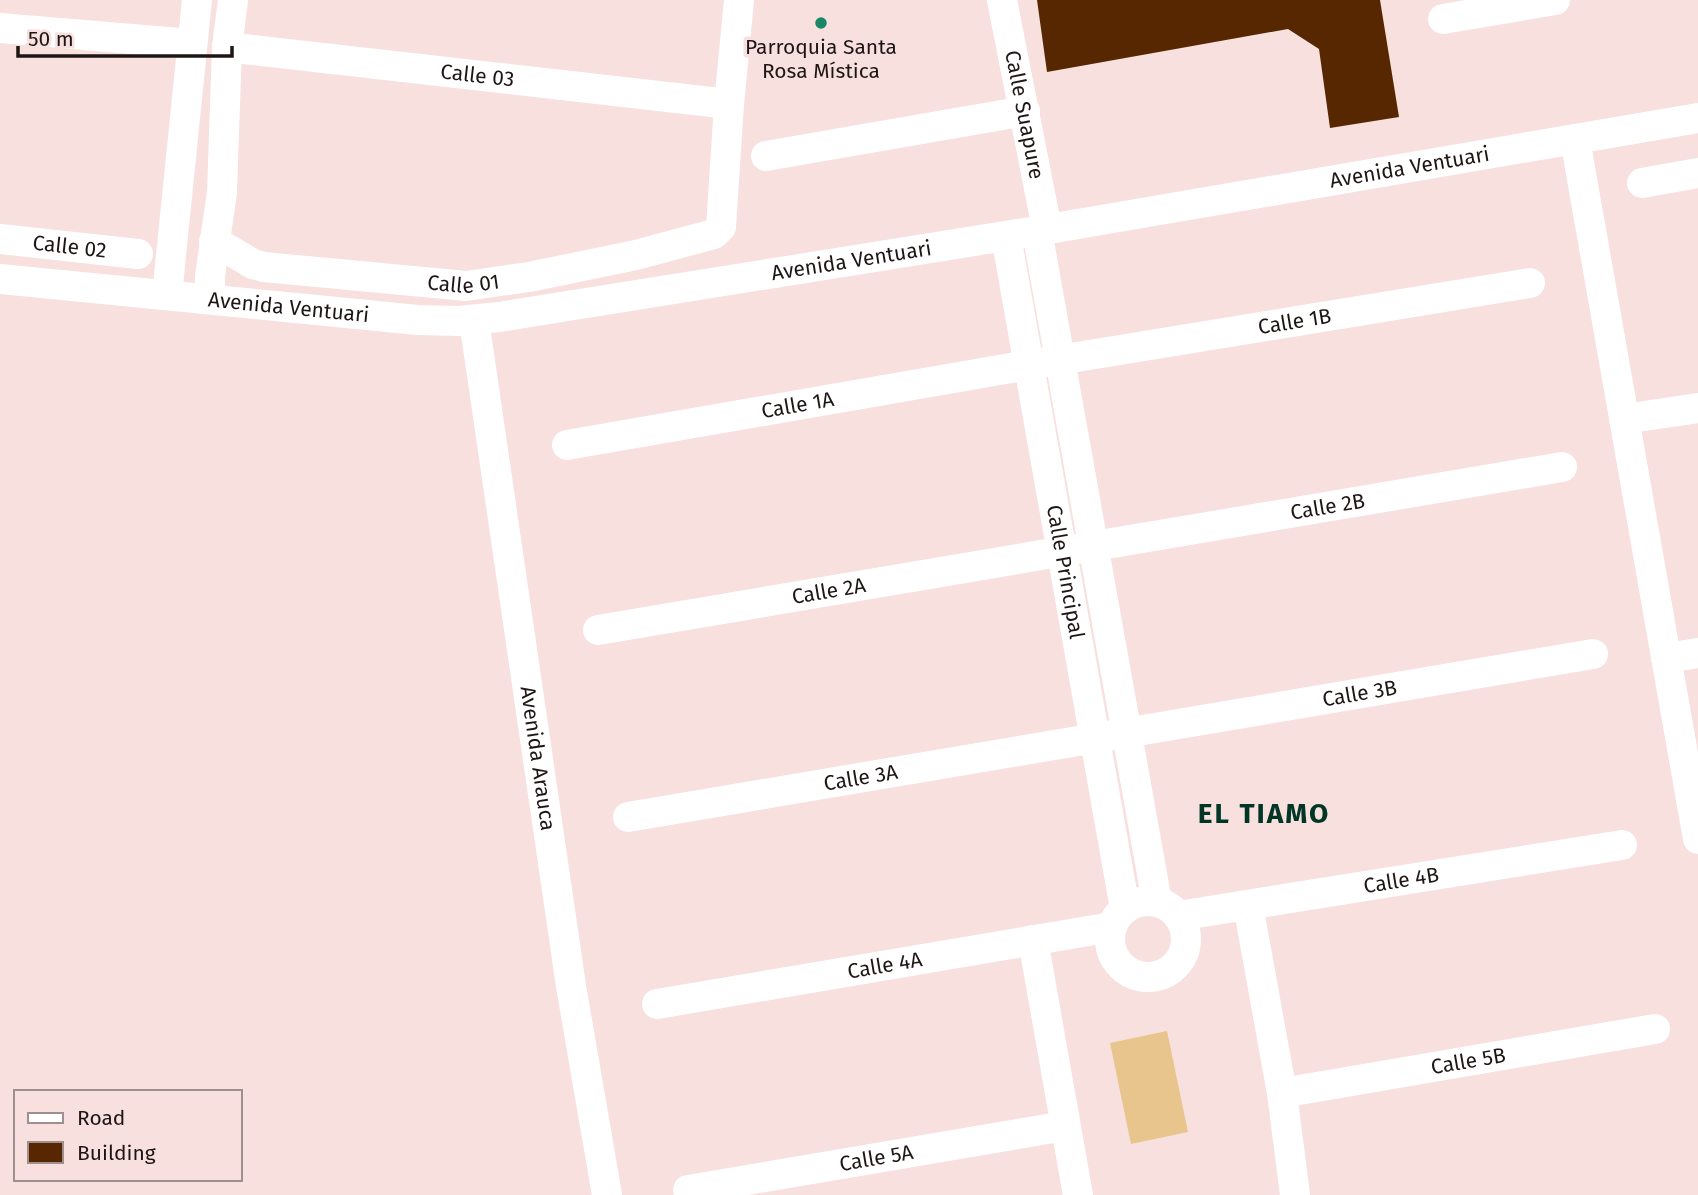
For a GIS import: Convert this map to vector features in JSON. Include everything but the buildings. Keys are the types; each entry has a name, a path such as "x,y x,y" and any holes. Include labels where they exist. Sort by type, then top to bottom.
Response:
{"street":[{"path":"167,295 197,0"},
{"path":"210,299 210,276 222,192 227,47 233,0"},
{"path":"729,104 739,0"},
{"name":"Calle Suapure","path":"1002,0 1025,111 1042,230"},
{"path":"1443,19 1555,0"},
{"path":"0,28 192,44"},
{"name":"Calle 03","path":"227,47 729,104"},
{"name":"Calle 01","path":"214,241 253,264 264,267 466,286 529,277 636,255 713,233 721,227 729,104"},
{"path":"766,156 1025,111"},
{"name":"Avenida Ventuari","path":"0,279 418,320 474,320 576,307 1698,118"},
{"path":"1575,139 1698,839"},
{"path":"1642,183 1698,173"},
{"name":"Calle Principal","path":"1042,230 1060,360 1127,733 1168,909"},
{"name":"Calle Principal","path":"1006,236 1095,737 1119,918"},
{"name":"Calle 02","path":"0,239 138,254"},
{"name":"Calle 1B","path":"1028,365 1530,283"},
{"name":"Avenida Arauca","path":"474,320 571,986 607,1195"},
{"name":"Calle 1A","path":"567,445 1028,365"},
{"path":"1624,419 1698,408"},
{"name":"Calle 2B","path":"1062,553 1562,467"},
{"name":"Calle 2A","path":"598,630 1062,553"},
{"path":"1666,658 1698,653"},
{"name":"Calle 3B","path":"1095,737 1593,654"},
{"name":"Calle 3A","path":"628,817 1095,737"},
{"name":"Calle 4B","path":"1168,909 1248,905 1622,845"},
{"path":"1144,901 1168,909 1184,928 1186,940 1178,962 1169,971 1158,976 1145,977 1123,968 1110,947 1119,918 1144,901"},
{"path":"1248,905 1282,1093 1295,1195"},
{"name":"Calle 4A","path":"657,1004 1033,940 1119,918"},
{"path":"1033,940 1078,1195"},
{"name":"Calle 5B","path":"1282,1093 1655,1029"},
{"name":"Calle 5A","path":"688,1190 1065,1126"}],"shaded area":[{"path":"1167,1031 1188,1132 1131,1144 1110,1043"}],"place":[{"name":"Parroquia Santa Rosa Mística","path":"821,23"}],"district":[{"name":"EL TIAMO","path":"1264,813"}]}
